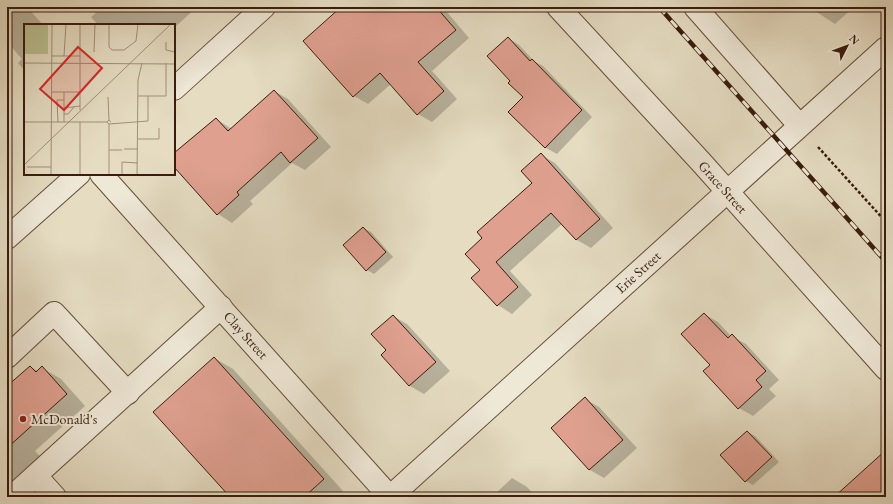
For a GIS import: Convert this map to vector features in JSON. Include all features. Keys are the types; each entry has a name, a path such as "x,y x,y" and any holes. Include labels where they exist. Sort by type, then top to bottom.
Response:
{"street":[{"path":"175,88 264,7"},
{"name":"Grace Street","path":"558,7 727,191 886,368"},
{"path":"694,7 799,125"},
{"name":"Erie Street","path":"390,497 799,125 886,48"},
{"path":"7,238 79,175"},
{"name":"Clay Street","path":"102,175 390,497"},
{"path":"12,497 221,307"},
{"path":"7,357 54,313 128,393"},
{"path":"36,476 55,497"}],"path":[{"path":"799,125 886,222"}],"building":[{"path":"341,7 436,7 456,30 418,62 444,91 417,115 380,73 353,97 303,41"},
{"path":"508,37 530,61 532,59 582,110 545,148 508,112 523,97 508,83 510,81 487,56"},
{"path":"274,90 318,138 290,163 281,152 237,192 239,195 217,215 175,168 175,152 216,118 228,131"},
{"path":"541,153 600,219 576,240 551,213 496,262 518,287 497,306 471,278 480,270 465,254 482,238 477,232 532,183 521,171"},
{"path":"363,227 386,252 366,271 343,245"},
{"path":"704,313 728,338 732,334 766,371 756,380 762,387 738,409 703,371 710,365 681,334"},
{"path":"393,315 436,362 409,386 381,355 386,350 371,334"},
{"path":"214,357 324,479 304,497 230,497 153,412"},
{"name":"McDonald's","path":"30,366 36,372 42,366 67,394 7,448 7,386"},
{"path":"585,397 623,440 589,470 551,428"},
{"path":"747,431 772,457 745,482 720,455"},
{"path":"886,450 886,497 834,497"}],"railway":[{"path":"659,7 886,262"}],"place":[{"name":"McDonald's","path":"23,419"}]}
